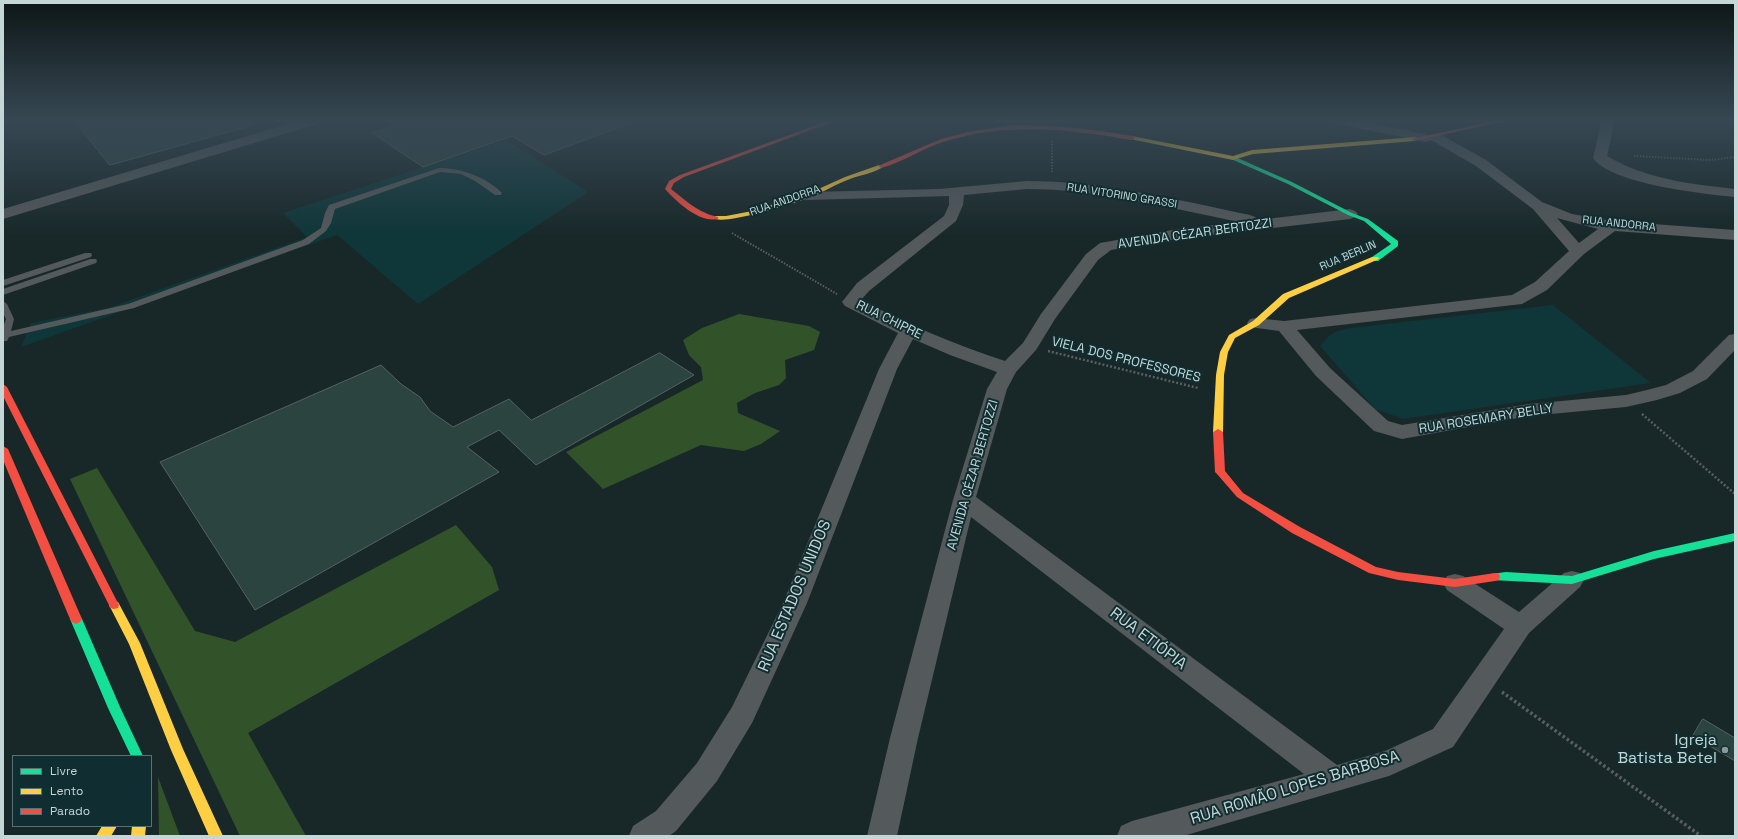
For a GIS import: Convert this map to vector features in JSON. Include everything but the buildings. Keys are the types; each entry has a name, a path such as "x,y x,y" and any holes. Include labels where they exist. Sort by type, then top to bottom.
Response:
{"street":[{"path":"3,214 185,159"},
{"path":"705,217 687,205 668,189 671,182 682,176 728,159"},
{"name":"RUA ANDORRA","path":"705,217 726,218 748,214 807,196 846,178 899,159"},
{"name":"RUA BERLIN","path":"1236,159 1350,214 1366,220 1395,243 1394,246 1379,257 1286,296 1256,323"},
{"name":"RUA ANDORRA","path":"1475,159 1481,162 1537,205 1567,217 1612,226 1735,235"},
{"path":"1602,159 1627,173 1650,180 1735,193"},
{"path":"846,178 858,190 868,194"},
{"name":"RUA VITORINO GRASSI","path":"807,196 957,192 1026,185 1052,185 1138,197 1267,224"},
{"name":"RUA CHIPRE","path":"957,192 956,205 951,218 863,287 851,302 908,331 956,351 1008,369"},
{"path":"1537,205 1578,251"},
{"path":"1178,234 1184,206"},
{"name":"AVENIDA CÉZAR BERTOZZI","path":"882,836 904,738 964,500 997,389 1008,369 1030,346 1047,318 1092,257 1106,246 1178,234 1350,214"},
{"path":"1612,226 1578,251 1541,286 1516,300 1284,326 1256,323 1232,337 1224,352 1218,393 1217,423 1220,472 1240,495 1296,530 1373,570 1398,576 1455,583 1506,576 1572,580 1654,555 1735,537"},
{"name":"RUA ROSEMARY BELLY","path":"1284,326 1323,372 1380,426 1402,432 1529,410 1626,401 1650,396 1673,389 1700,375 1735,339"},
{"name":"RUA ESTADOS UNIDOS","path":"644,836 666,821 707,772 742,715 795,603 888,369 908,331"},
{"path":"3,387 134,643 178,750 216,836"},
{"path":"3,449 114,708 137,755"},
{"name":"RUA ETIÓPIA","path":"964,500 1332,778"},
{"name":"RUA ROMÃO LOPES BARBOSA","path":"1132,836 1388,763 1443,738 1520,626 1572,580"},
{"path":"1455,583 1520,626"},
{"path":"103,836 109,827"}],"lane":[{"path":"4,337 131,306 306,242 322,233 327,225 329,212 332,207 439,170 450,169 463,172 498,193"},
{"path":"3,283 91,258 3,292"},
{"path":"3,304 10,319 4,337"}],"path":[{"path":"1052,159 1052,185"},
{"path":"1695,159 1717,159"},
{"path":"705,217 851,302"},
{"name":"VIELA DOS PROFESSORES","path":"1030,346 1218,393"},
{"path":"1626,401 1735,494"},
{"path":"1484,679 1701,836"}],"shaded area":[{"path":"447,159 536,159 588,192 418,304 337,235 21,347 31,323 108,308 307,237 283,213"},
{"path":"1553,305 1651,383 1403,419 1375,409 1320,346 1335,332 1350,328"}],"green space":[{"path":"739,314 809,326 820,332 814,350 785,360 786,378 779,385 755,393 737,403 738,413 780,431 761,444 744,451 701,445 603,489 566,452 703,380 701,367 689,355 683,340 702,328"},
{"path":"97,468 195,631 235,642 456,525 492,567 499,590 248,733 306,836 240,836 70,479"},
{"path":"158,777 180,836 159,836"}],"traffic: fast":[{"path":"1236,159 1290,183 1350,214 1366,220 1395,243 1394,246 1375,259"},
{"path":"1495,577 1506,576 1572,580 1654,555 1735,537"},
{"path":"76,619 114,708 137,755"}],"traffic: slow":[{"path":"716,218 726,218 748,214 807,196 847,178 881,166"},
{"path":"1218,432 1220,375 1224,352 1232,337 1256,323 1286,296 1375,259"},
{"path":"114,605 134,643 177,750 216,836"},
{"path":"103,836 109,827"},
{"path":"138,836 139,827"}],"traffic: jam":[{"path":"716,218 696,212 668,189 671,182 682,176 728,159"},
{"path":"881,166 899,159"},
{"path":"3,387 114,605"},
{"path":"1218,432 1220,472 1240,495 1296,530 1373,570 1398,576 1455,583 1495,577"},
{"path":"3,449 76,619"}],"place":[{"name":"Igreja Batista Betel","path":"1725,750"}]}
